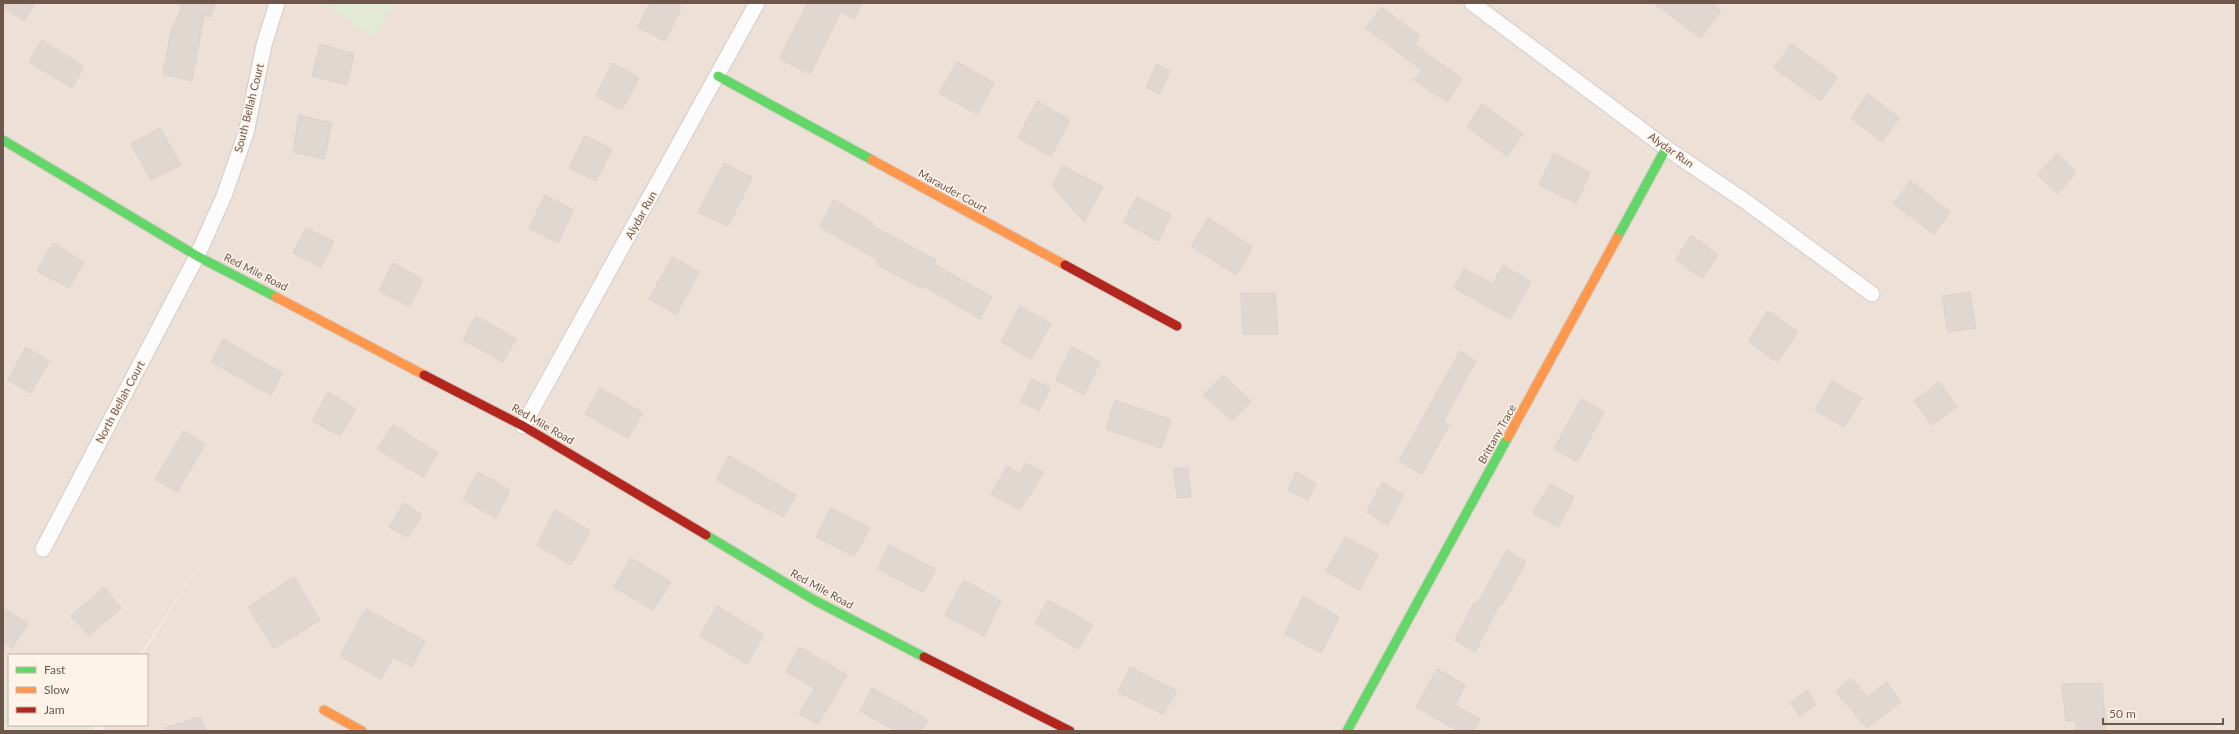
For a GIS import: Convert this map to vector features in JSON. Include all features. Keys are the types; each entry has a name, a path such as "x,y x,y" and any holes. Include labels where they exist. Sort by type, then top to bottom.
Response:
{"street":[{"name":"South Bellah Court","path":"197,256 224,196 246,133 264,44 277,3"},
{"name":"Alydar Run","path":"523,426 718,76 757,3"},
{"name":"Alydar Run","path":"1472,3 1666,148 1744,200 1872,294"},
{"name":"Marauder Court","path":"718,76 1177,326"},
{"name":"Red Mile Road","path":"3,140 197,256 523,426 814,600 1070,731"},
{"name":"Brittany Trace","path":"1347,731 1666,148"},
{"name":"North Bellah Court","path":"43,549 197,256"},
{"path":"324,710 362,731"}],"shaded area":[{"path":"3,3 2236,3 2236,731 104,731 105,726 148,726 148,654 143,654 212,545 141,654 8,654 8,682 3,679"}],"green space":[{"path":"323,3 396,3 373,37"},
{"path":"3,679 8,682 8,726 94,726 94,731 3,731"}],"building":[{"path":"3,3 35,3 24,21 3,7"},
{"path":"176,3 215,3 210,17 204,15 192,81 163,74 172,26 174,26 182,6"},
{"path":"650,3 673,3 681,8 665,41 638,27"},
{"path":"808,3 862,3 854,19 841,11 810,74 779,59"},
{"path":"1654,3 1712,3 1721,10 1701,38"},
{"path":"1381,7 1420,36 1414,44 1462,79 1447,102 1414,80 1422,70 1366,28"},
{"path":"42,40 84,67 72,88 29,62"},
{"path":"320,44 354,54 347,85 312,76"},
{"path":"1791,44 1837,77 1821,101 1774,68"},
{"path":"957,62 994,83 977,114 939,93"},
{"path":"612,63 639,78 622,110 596,96"},
{"path":"1157,64 1170,71 1159,94 1146,87"},
{"path":"1868,94 1899,118 1882,142 1851,118"},
{"path":"1037,101 1070,120 1051,156 1018,138"},
{"path":"1482,104 1523,134 1507,156 1467,127"},
{"path":"299,115 332,123 324,159 293,152"},
{"path":"160,128 181,165 151,180 131,144"},
{"path":"585,136 612,149 596,181 569,168"},
{"path":"1554,153 1590,173 1576,203 1539,185"},
{"path":"2057,153 2076,172 2058,194 2038,175"},
{"path":"724,163 752,178 728,226 698,212"},
{"path":"1063,166 1103,187 1084,222 1052,186"},
{"path":"1910,181 1950,212 1934,234 1894,204"},
{"path":"545,195 573,210 558,243 529,228"},
{"path":"1137,197 1171,215 1158,241 1124,222"},
{"path":"834,200 873,223 871,225 936,260 934,264 992,297 980,319 922,285 921,288 876,264 878,260 820,227"},
{"path":"1208,218 1253,247 1236,275 1191,246"},
{"path":"306,228 334,241 321,267 293,253"},
{"path":"1691,235 1718,255 1702,278 1676,260"},
{"path":"53,243 84,262 69,288 37,271"},
{"path":"672,257 699,272 676,314 649,299"},
{"path":"393,263 423,280 409,306 379,291"},
{"path":"1503,265 1531,282 1510,319 1454,288 1464,269 1493,284"},
{"path":"1970,292 1976,328 1948,332 1942,296"},
{"path":"1241,293 1275,293 1278,334 1243,334"},
{"path":"1020,306 1051,324 1031,359 1001,342"},
{"path":"1768,311 1798,332 1777,362 1748,341"},
{"path":"476,316 516,339 503,362 463,340"},
{"path":"223,339 282,373 271,395 211,362"},
{"path":"26,347 49,361 31,393 8,380"},
{"path":"1072,347 1100,362 1084,395 1056,380"},
{"path":"1460,351 1476,361 1443,421 1449,425 1422,474 1399,461"},
{"path":"1223,375 1251,401 1232,421 1203,395"},
{"path":"1032,379 1050,388 1039,411 1021,401"},
{"path":"1832,381 1862,398 1844,427 1815,410"},
{"path":"1939,382 1957,407 1932,425 1914,401"},
{"path":"600,388 643,413 628,438 585,414"},
{"path":"328,392 356,409 340,436 312,421"},
{"path":"1581,399 1604,412 1577,462 1554,449"},
{"path":"1115,400 1171,420 1161,448 1106,429"},
{"path":"393,425 438,453 423,477 377,449"},
{"path":"184,431 205,444 177,492 155,479"},
{"path":"729,456 796,495 783,517 716,480"},
{"path":"1026,463 1044,472 1020,510 991,494 1007,466 1020,474"},
{"path":"1188,468 1191,497 1177,498 1174,469"},
{"path":"478,472 510,490 496,518 463,500"},
{"path":"1296,472 1316,483 1308,500 1288,490"},
{"path":"1382,482 1403,495 1388,525 1367,512"},
{"path":"1550,484 1574,497 1558,527 1533,513"},
{"path":"404,503 422,515 408,537 389,527"},
{"path":"831,508 870,528 854,556 816,537"},
{"path":"555,510 590,531 571,565 537,545"},
{"path":"1346,537 1378,555 1359,590 1326,571"},
{"path":"889,545 936,570 923,592 878,569"},
{"path":"1507,550 1526,562 1502,605 1500,603 1475,652 1455,640 1474,603 1477,604"},
{"path":"631,558 671,582 653,610 614,587"},
{"path":"294,577 320,620 274,648 248,607"},
{"path":"964,580 1001,601 984,636 945,615"},
{"path":"104,587 121,608 89,636 71,616"},
{"path":"1303,597 1339,617 1321,653 1285,634"},
{"path":"1048,600 1093,625 1078,649 1035,623"},
{"path":"717,606 764,635 747,664 700,636"},
{"path":"3,608 28,624 12,648 3,642"},
{"path":"366,609 425,641 412,667 393,657 381,679 340,656"},
{"path":"799,647 847,675 818,724 799,714 815,688 786,672"},
{"path":"1130,667 1177,691 1163,714 1118,692"},
{"path":"1437,669 1465,685 1455,705 1480,719 1473,731 1459,731 1416,707"},
{"path":"1851,678 1868,698 1886,682 1901,702 1867,728 1836,692"},
{"path":"2102,683 2106,731 2076,731 2076,721 2066,721 2062,684"},
{"path":"872,688 928,720 921,731 896,731 860,711"},
{"path":"1807,690 1816,705 1800,716 1790,703"},
{"path":"200,717 206,731 166,731 165,728"}],"traffic: fast":[{"path":"718,76 872,160"},
{"path":"3,140 197,256 276,297"},
{"path":"1617,238 1666,148"},
{"path":"1347,731 1508,437"},
{"path":"706,535 814,600 924,657"}],"traffic: slow":[{"path":"872,160 1065,265"},
{"path":"1508,437 1617,238"},
{"path":"276,297 424,375"},
{"path":"324,710 362,731"}],"traffic: jam":[{"path":"1065,265 1177,326"},
{"path":"424,375 523,426 706,535"},
{"path":"924,657 1070,731"}]}
